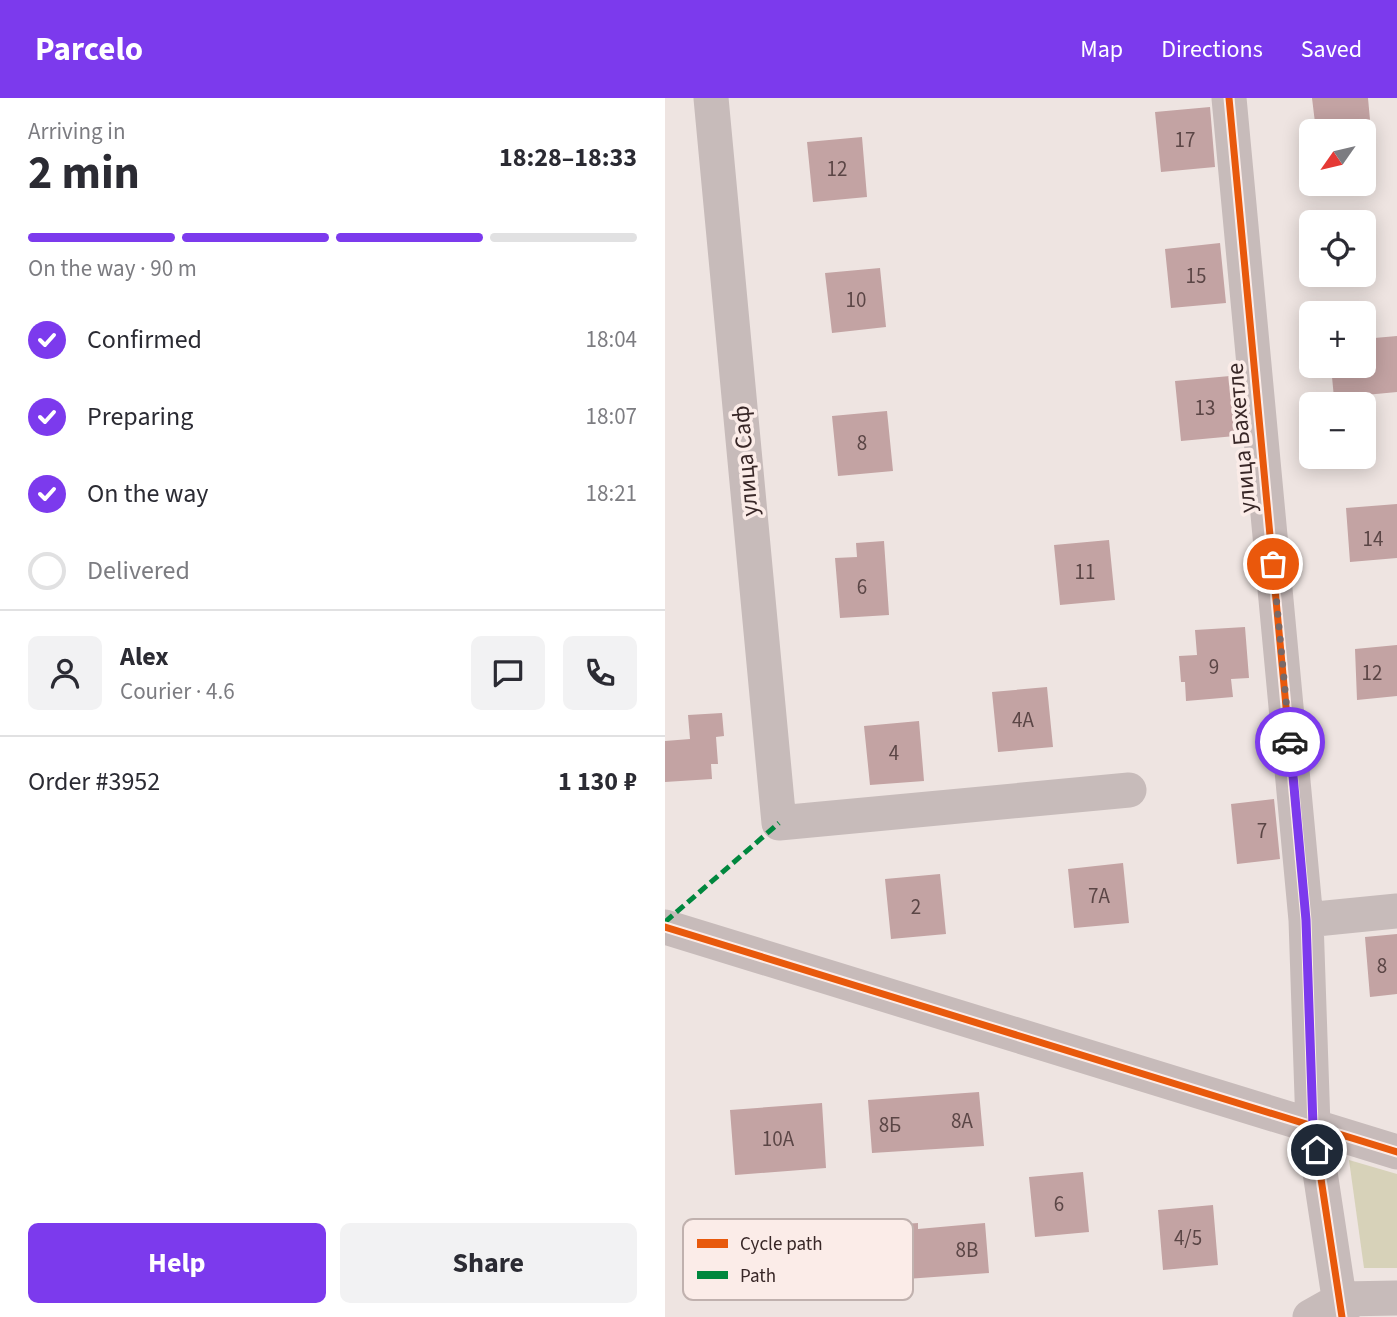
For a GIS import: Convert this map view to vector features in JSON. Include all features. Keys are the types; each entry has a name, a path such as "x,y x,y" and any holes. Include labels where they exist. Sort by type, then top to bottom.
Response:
{"street":[{"name":"улица Саф","path":"711,98 779,823 1129,790"},
{"name":"улица Бахетле","path":"1229,98 1306,920 1313,1126 1342,1308"},
{"path":"1306,920 1397,911"},
{"path":"665,926 1397,1152"},
{"path":"1310,1317 1397,1298"}],"shaded area":[{"path":"1349,1160 1397,1174 1397,1268 1364,1268"}],"building":[{"path":"1312,98 1368,98 1370,119 1315,119"},
{"path":"1210,107 1215,167 1161,172 1155,112"},
{"path":"862,137 867,197 813,202 807,142"},
{"path":"1220,243 1226,303 1171,308 1165,249"},
{"path":"880,268 886,327 832,333 825,273"},
{"path":"1397,336 1397,392 1333,392 1332,378 1376,378 1376,338"},
{"path":"1230,376 1235,436 1181,441 1175,381"},
{"path":"887,411 893,471 838,476 832,416"},
{"path":"1397,504 1397,558 1350,562 1346,508"},
{"path":"1109,540 1115,600 1060,605 1054,545"},
{"path":"884,541 889,615 840,618 835,558 857,557 856,543"},
{"path":"1245,627 1249,678 1231,679 1233,697 1186,701 1179,656 1197,655 1195,630"},
{"path":"1397,645 1397,696 1357,700 1355,649"},
{"path":"1047,687 1053,747 998,752 992,692"},
{"path":"722,713 724,736 716,737 718,764 711,764 712,779 665,782 665,741 690,739 688,715"},
{"path":"919,721 924,781 870,785 864,726"},
{"path":"1274,799 1280,859 1237,864 1231,804"},
{"path":"1123,863 1129,923 1074,928 1068,869"},
{"path":"940,874 946,934 891,939 885,879"},
{"path":"1397,934 1397,994 1370,997 1365,937"},
{"path":"979,1092 984,1146 872,1153 868,1100"},
{"path":"822,1103 826,1168 735,1175 730,1110"},
{"path":"1083,1172 1089,1232 1035,1237 1029,1177"},
{"path":"1213,1205 1218,1265 1163,1270 1158,1210"},
{"path":"913,1223 918,1223 918,1229 985,1223 989,1273 913,1278"}],"marked path":[{"path":"665,922 779,823"}],"cycle path":[{"path":"1229,98 1306,920 1313,1126 1342,1317"},
{"path":"665,927 1397,1152"}],"way so far":[{"path":"1273,564 1290,742"}],"route":[{"path":"1290,742 1306,920 1313,1126 1317,1150"}]}
